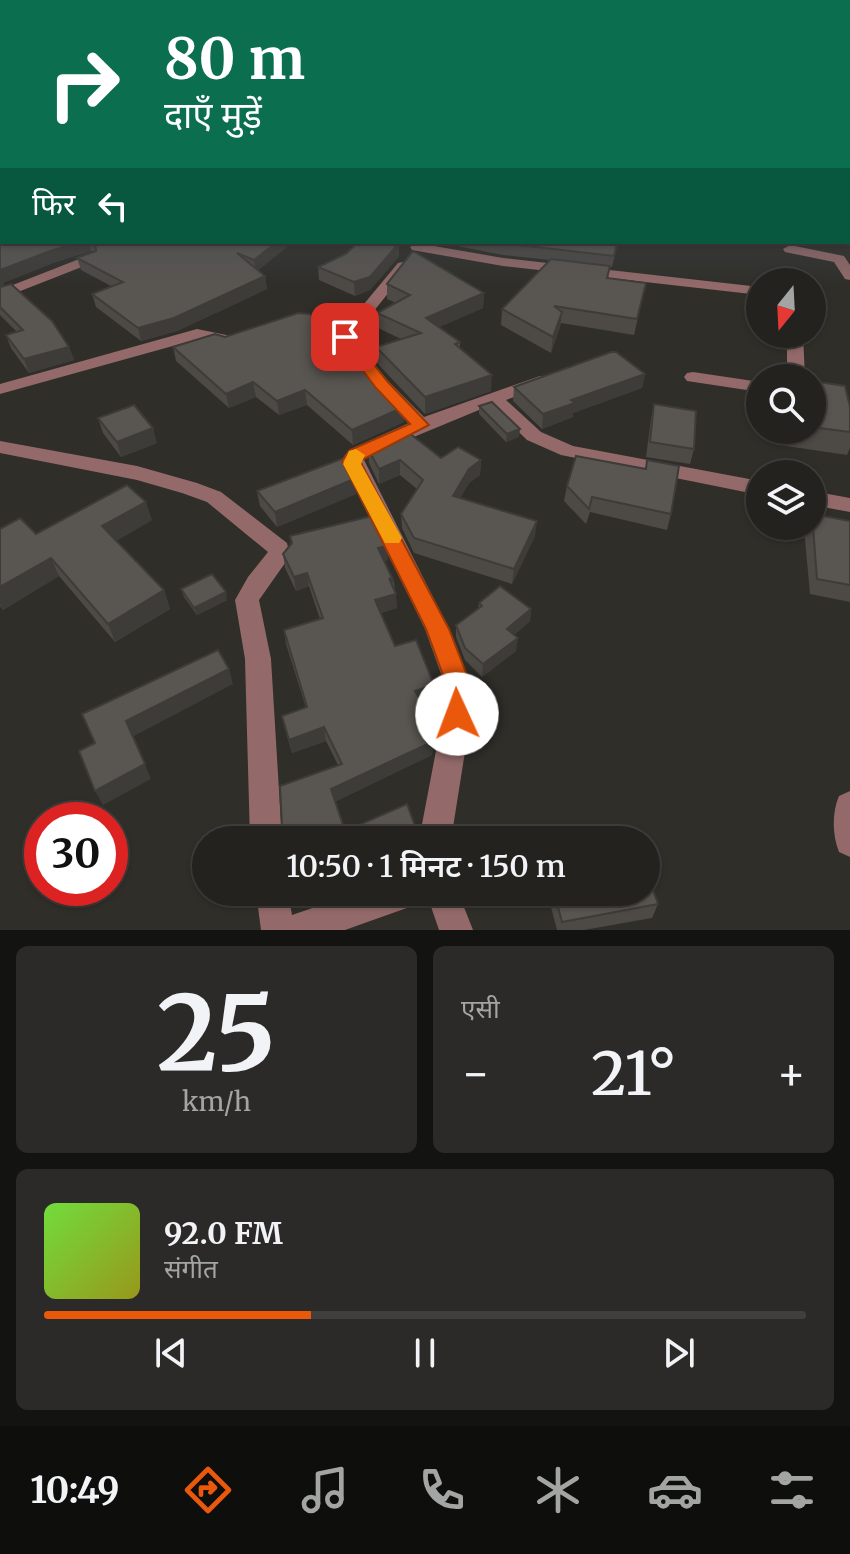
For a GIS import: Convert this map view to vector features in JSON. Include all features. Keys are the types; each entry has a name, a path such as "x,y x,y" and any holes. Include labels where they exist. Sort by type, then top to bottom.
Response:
{"street":[{"path":"345,337 419,245 503,262 746,289"},
{"path":"790,249 839,259 850,276"},
{"path":"0,295 92,258"},
{"path":"273,327 305,317 319,321 345,337 382,385 421,425"},
{"path":"0,389 197,334 208,334 221,343 248,336"},
{"path":"437,826 457,714 456,678 417,587 351,461 356,454 421,425 563,373"},
{"path":"693,377 746,385"},
{"path":"493,397 534,436 568,451 746,485"},
{"path":"0,447 145,476 202,492 214,497 279,549 279,556 256,583 247,600 258,659 265,826"},
{"path":"826,501 850,505"},
{"path":"850,806 850,841"},
{"path":"274,906 278,930"},
{"path":"298,930 366,906"},
{"path":"447,906 456,930"}],"building":[{"path":"0,244 73,244 50,251 0,270"},
{"path":"95,244 274,244 254,260 237,253 265,276 174,318 138,328 92,294 123,282 77,258 96,251"},
{"path":"356,244 398,244 370,277 354,282 318,267 346,254"},
{"path":"510,244 617,244 614,256"},
{"path":"413,251 484,293 426,318 460,342 455,344 492,375 425,397 376,347 421,333 377,313 410,295 387,284"},
{"path":"551,259 610,266 607,278 646,283 637,319 554,306 562,312 553,337 502,309"},
{"path":"11,284 52,321 69,347 24,359 6,335 23,330 0,307 0,287"},
{"path":"298,313 310,314 404,407 352,430 305,390 277,401 253,382 226,394 173,347 215,334 225,337"},
{"path":"616,352 645,374 571,400 575,403 543,414 514,387"},
{"path":"826,383 845,386 850,407 850,432 826,429"},
{"path":"492,402 520,429 507,434 479,406"},
{"path":"654,404 696,411 694,449 650,442"},
{"path":"134,405 153,428 117,442 98,418"},
{"path":"404,429 441,458 458,447 481,460 469,469 453,496 537,521 514,569 414,538 401,514 423,480 400,460 379,469 368,449 372,447 368,444"},
{"path":"576,456 646,469 647,460 679,466 671,514 592,497 589,509 567,486"},
{"path":"344,458 354,479 275,512 257,491"},
{"path":"127,485 146,502 102,526 164,590 108,624 51,558 0,587 0,529 20,518 36,534"},
{"path":"372,516 387,546 378,548 394,582 389,578 396,594 375,600 395,646 416,640 434,685 415,691 436,725 432,742 331,789 343,826 282,826 280,786 342,764 324,727 289,740 282,716 307,707 284,630 323,618 307,573 294,577 283,554 292,543 290,536"},
{"path":"826,517 850,521 850,585 817,579 814,540 826,540"},
{"path":"212,574 226,592 194,608 181,589"},
{"path":"500,586 531,609 507,629 518,638 483,664 465,648 456,625 482,606 479,603"},
{"path":"218,650 229,669 126,721 145,764 95,791 79,751 95,743 82,714"},
{"path":"407,804 415,826 357,826"},
{"path":"558,906 647,906 562,922"}],"slow traffic":[{"path":"356,455 352,464 392,538"}],"route":[{"path":"345,337 382,385 421,425 356,454 351,461 437,629 458,685 457,714"}]}
